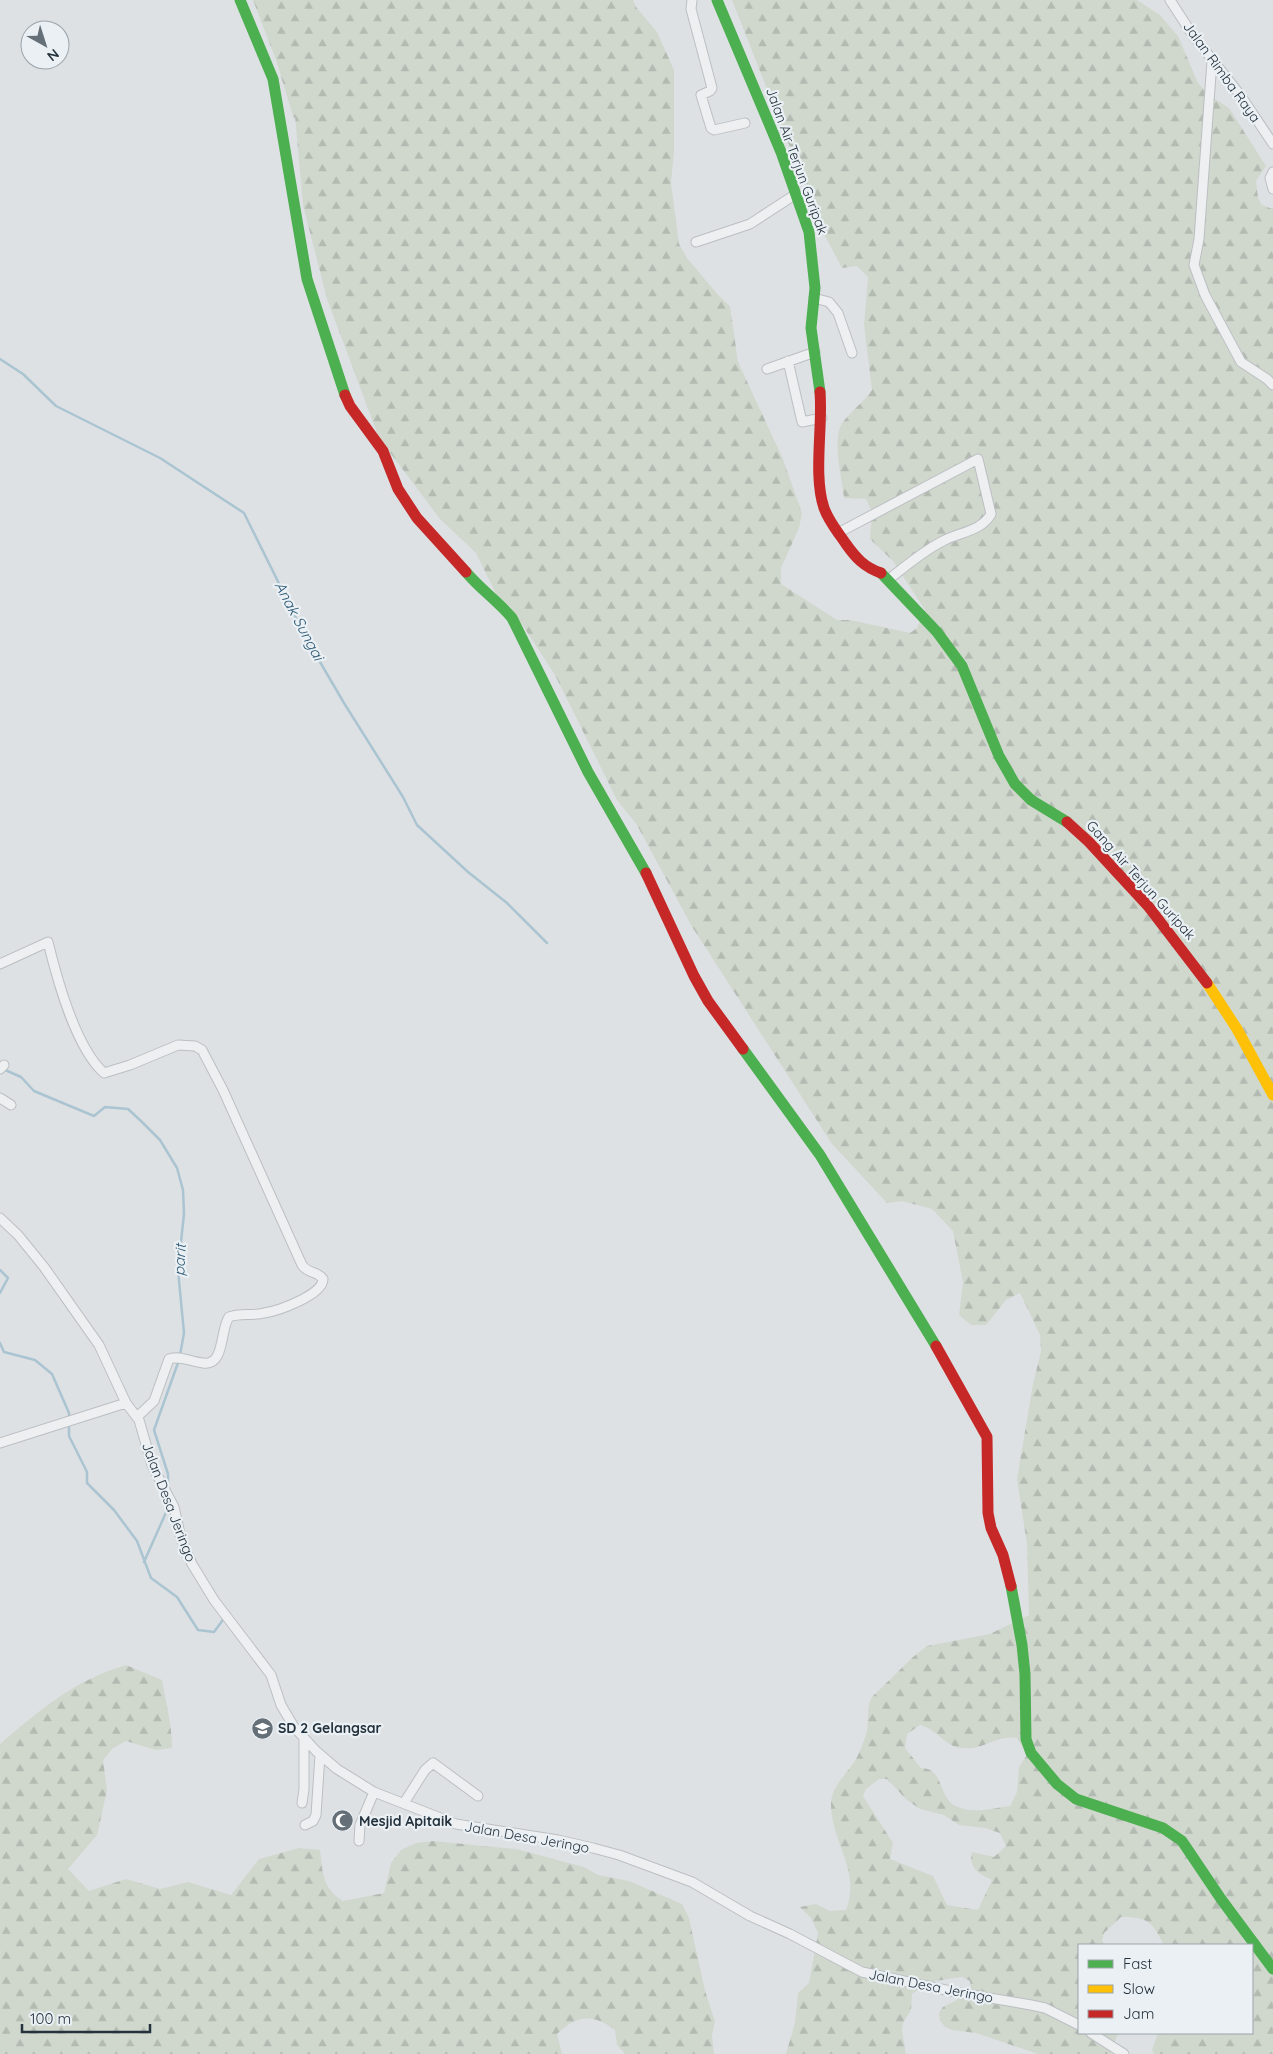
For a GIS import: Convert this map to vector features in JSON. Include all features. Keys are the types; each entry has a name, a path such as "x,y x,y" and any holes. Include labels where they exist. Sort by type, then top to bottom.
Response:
{"street":[{"path":"240,0 273,79 307,279 330,357 350,406 383,451 398,489 417,518 477,585 501,604 512,618 588,772 655,889 694,976 708,1001 820,1155 858,1220 880,1251 987,1437 991,1528 1008,1573 1022,1645 1026,1739 1031,1753 1058,1784 1076,1799 1163,1828 1182,1841 1221,1899 1273,1969"},
{"path":"692,0 692,9 712,88 702,95 711,128 714,130 745,123"},
{"name":"Jalan Air Terjun Guripak","path":"717,0 796,194 813,249 814,298 810,318 822,418 818,456 823,506 838,532 858,560 869,569 884,574 889,579"},
{"name":"Jalan Rimba Raya","path":"1170,0 1212,61 1241,96 1273,144"},
{"path":"1212,61 1199,238 1194,264 1205,295 1241,362 1273,385"},
{"path":"1273,172 1270,178 1273,189"},
{"path":"696,242 756,221 796,194"},
{"path":"814,298 829,302 838,313 852,353"},
{"path":"767,369 815,352"},
{"path":"788,361 802,422 822,418"},
{"path":"838,532 978,459 981,462 991,514 988,520 973,529 940,542 889,579"},
{"name":"Gang Air Terjun Guripak","path":"889,579 962,666 1014,783 1030,800 1073,827 1151,910 1207,980 1253,1056 1273,1095"},
{"path":"0,964 48,942 56,973 77,1032 92,1058 104,1073 178,1045 195,1046 202,1050 223,1090 303,1267 323,1278 321,1287 294,1303 265,1313 228,1318 218,1357 212,1363 204,1364 178,1358 167,1362 154,1401 138,1417"},
{"path":"0,1098 11,1105"},
{"name":"Jalan Desa Jeringo","path":"0,1218 18,1235 74,1306 99,1345 126,1403 138,1417 152,1465 174,1507 184,1546 196,1572 214,1600 271,1675 286,1713 313,1748 344,1774 374,1792 456,1824 558,1840 620,1855 692,1882 750,1916 790,1934 862,1972 955,1992 1045,2008 1078,2024"},
{"path":"0,1443 63,1425 126,1403"},
{"path":"302,1803 313,1748"},
{"path":"305,1825 313,1821 316,1816 313,1748"},
{"path":"404,1803 425,1770 433,1764 478,1796"},
{"path":"358,1841 360,1825 374,1792"},
{"path":"1093,2034 1124,2054"}],"green space":[{"path":"253,0 633,0 636,7 657,32 674,70 674,152 671,183 679,244 687,258 719,296 730,306 738,362 783,459 802,513 799,528 781,568 781,584 837,620 850,620 910,633 917,628 925,610 893,561 870,539 872,512 866,499 844,498 838,458 838,437 843,422 872,390 864,325 868,277 857,266 842,268 825,236 732,0 1137,0 1160,15 1178,36 1198,83 1209,95 1229,108 1266,166 1256,181 1258,198 1262,205 1273,209 1273,2054 1154,2054 1152,2050 1158,2034 1253,2034 1253,1944 1163,1944 1153,1926 1149,1923 1138,1918 1121,1917 1104,1933 1102,1941 1105,1944 1078,1944 1078,2034 1118,2034 1111,2054 1038,2054 976,2033 952,2030 945,2027 940,2021 939,2013 943,2007 957,2000 971,1988 970,1981 962,1977 929,1982 912,1994 911,2010 903,2023 902,2030 906,2054 786,2054 795,2023 798,1993 809,1983 818,1933 811,1918 800,1907 816,1904 830,1911 846,1910 850,1896 848,1870 836,1832 831,1806 834,1791 856,1760 861,1748 867,1731 868,1709 872,1697 927,1646 990,1634 1029,1615 1027,1544 1017,1479 1033,1384 1041,1351 1040,1335 1020,1293 1006,1300 986,1325 971,1325 959,1315 963,1282 953,1231 932,1209 902,1201 887,1203 832,1144 691,925 637,825 617,800 555,675 510,606 501,604 476,553 440,519 379,438 327,299 303,205 295,116 294,119 276,60","holes":["920,1725 926,1727 950,1744 961,1748 976,1747 1003,1738 1017,1738 1027,1755 1019,1767 1017,1792 1010,1806 970,1810 951,1803 934,1773 929,1769 921,1768 905,1748 907,1734","879,1779 887,1779 907,1800 920,1809 944,1815 959,1825 985,1828 1000,1833 1006,1846 994,1857 972,1852 973,1866 979,1873 992,1880 978,1910 947,1905 933,1876 890,1859 893,1843 863,1796 866,1789"]},
{"path":"126,1665 162,1680 170,1722 172,1748 156,1750 126,1741 113,1748 103,1760 107,1790 97,1835 68,1869 89,1891 126,1879 160,1889 188,1882 231,1895 259,1859 299,1848 320,1850 323,1873 327,1885 343,1901 384,1893 391,1863 401,1850 416,1843 433,1841 516,1849 584,1867 598,1875 629,1881 682,1904 689,1918 705,1991 715,2021 712,2036 714,2054 625,2054 617,2045 615,2030 599,2021 585,2019 571,2023 557,2034 562,2054 0,2054 0,1744 58,1697 90,1679"}],"waterway":[{"name":"Anak Sungai","path":"0,359 23,374 56,406 160,458 244,513 306,638 403,797 417,825 468,872 507,903 547,943"},
{"name":"parit","path":"3,1069 21,1077 34,1091 94,1116 105,1107 128,1109 160,1140 177,1168 183,1190 184,1214 178,1270 184,1333 180,1355"},
{"path":"0,1270 8,1278 0,1293"},
{"path":"0,1343 4,1352 35,1360 52,1374 69,1413 69,1436 87,1472 87,1483 114,1510 137,1541 151,1578 177,1597 198,1630 214,1632 225,1617"},
{"name":"parit","path":"168,1488 168,1474 154,1430 179,1360"},
{"name":"parit","path":"144,1562 168,1508 168,1503"}],"traffic: fast":[{"path":"240,0 273,79 307,279 345,395"},
{"path":"717,0 781,152 809,232 815,288 811,328 820,392"},
{"path":"466,572 512,618 588,772 646,873"},
{"path":"881,573 937,632 962,666 999,756 1015,784 1031,800 1067,822"},
{"path":"743,1049 820,1155 936,1346"},
{"path":"1011,1586 1022,1645 1025,1674 1026,1739 1031,1753 1057,1784 1076,1799 1163,1828 1182,1841 1221,1899 1273,1969"}],"traffic: slow":[{"path":"1207,983 1237,1029 1273,1095"}],"traffic: jam":[{"path":"820,392 819,481 824,508 831,522 853,554 865,565 881,573"},
{"path":"345,395 350,406 383,451 398,489 417,518 466,572"},
{"path":"1067,822 1089,842 1148,906 1207,983"},
{"path":"646,873 694,976 708,1001 743,1049"},
{"path":"936,1346 987,1437 988,1513 991,1528 1003,1555 1011,1586"}],"place":[{"name":"SD 2 Gelangsar","path":"262,1728"},
{"name":"Mesjid Apitaik","path":"343,1821"}]}
